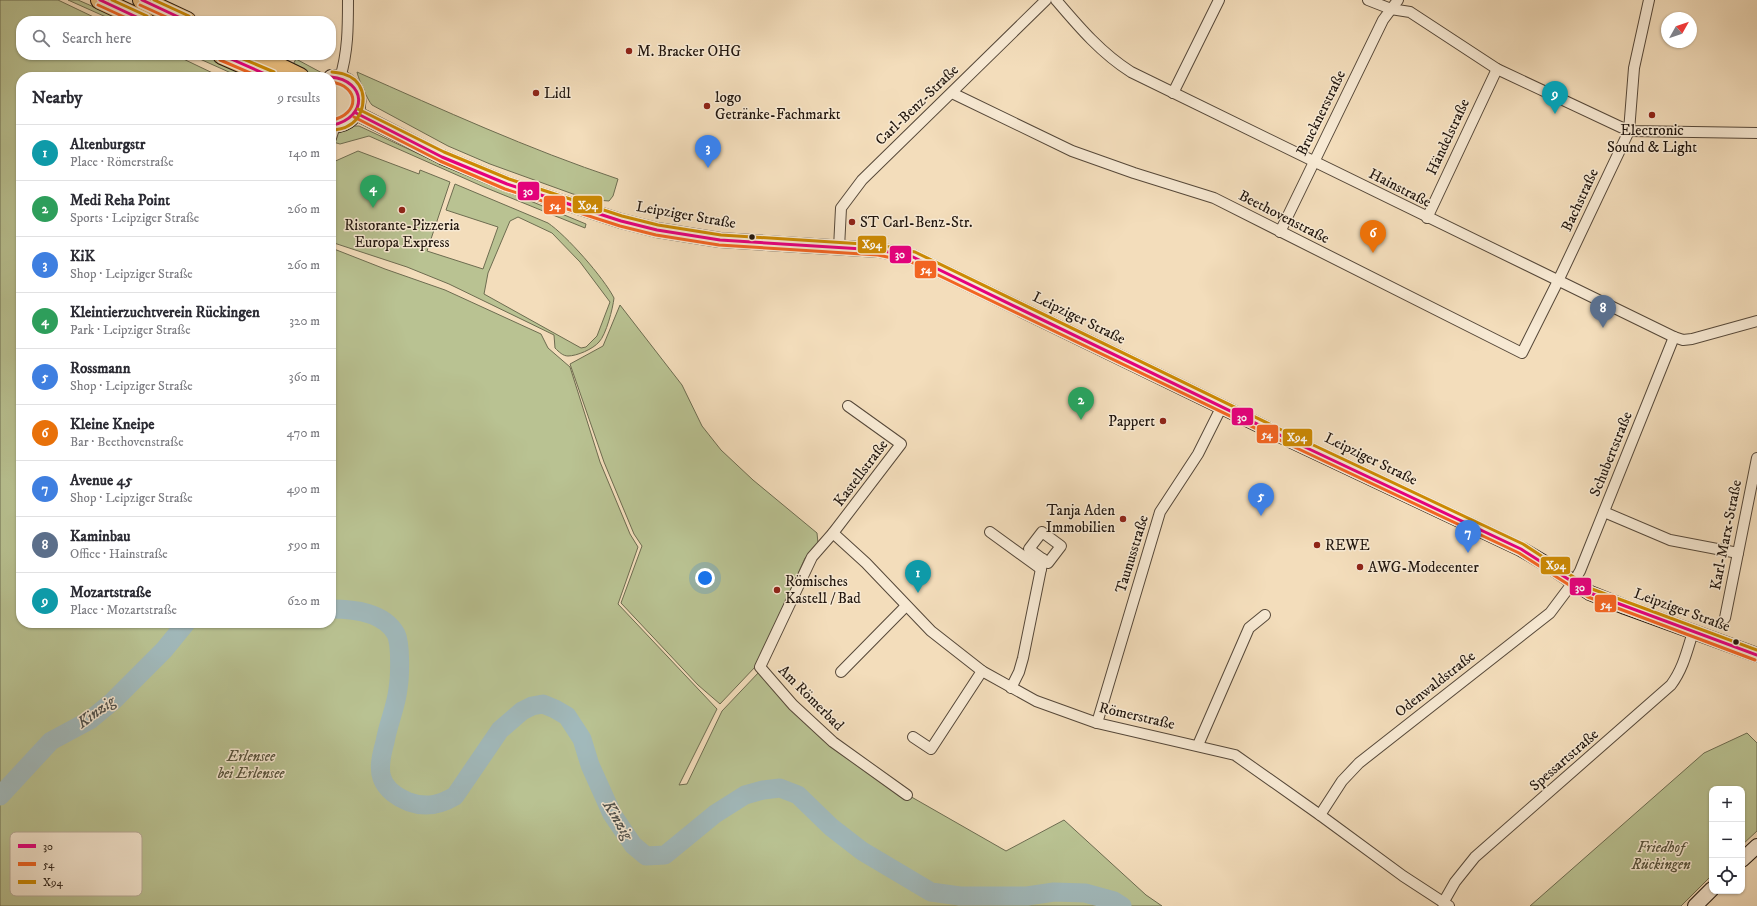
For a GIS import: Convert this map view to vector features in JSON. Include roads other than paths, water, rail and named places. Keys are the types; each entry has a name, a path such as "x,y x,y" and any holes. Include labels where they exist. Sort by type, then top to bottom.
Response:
{"highway":[{"path":"100,0 134,16"},
{"path":"142,0 176,16"},
{"path":"233,60 261,72"},
{"path":"265,60 290,72"}],"main road":[{"path":"336,78 347,81 356,90 359,103 356,113 346,123 336,128"},
{"name":"Leipziger Straße","path":"356,113 442,157 507,184 621,221 657,230 720,240 898,253 919,260 1521,549 1574,581 1590,593 1757,655"},
{"path":"1744,858 1757,846"},
{"path":"1695,906 1709,892"}],"street":[{"path":"336,78 345,62 348,39 348,0"},
{"name":"Carl-Benz-Straße","path":"839,248 841,208 862,180 1046,0"},
{"name":"Hainstraße","path":"1056,0 1088,37 1114,61 1131,72 1427,218 1674,337 1683,340 1692,339 1757,321"},
{"path":"1173,93 1219,0"},
{"path":"1368,0 1391,9 1410,12 1497,69 1629,131 1757,133"},
{"name":"Brucknerstraße","path":"1280,232 1383,20 1398,0"},
{"path":"1629,131 1634,68 1649,0"},
{"name":"Händelstraße","path":"1427,218 1497,69"},
{"name":"Beethovenstraße","path":"952,93 1072,151 1134,173 1214,198 1522,353 1558,281"},
{"name":"Bachstraße","path":"1558,281 1629,131"},
{"name":"Schubertstraße","path":"1574,581 1604,512 1674,337"},
{"name":"Kastellstraße","path":"833,533 901,444 848,406"},
{"name":"Taunusstraße","path":"1097,723 1160,512 1198,454 1222,406"},
{"name":"Karl-Marx-Straße","path":"1725,618 1757,458"},
{"path":"1604,512 1670,540 1738,553"},
{"path":"990,532 1042,564 1023,658 1019,672 1011,688"},
{"name":"Römerstraße","path":"833,533 866,563 931,631 982,671 1011,688 1058,710 1118,729 1226,752 1243,760 1441,903"},
{"name":"Am Römerbad","path":"833,533 812,557 760,667 792,705 833,742 907,795"},
{"name":"Odenwaldstraße","path":"1320,815 1342,782 1359,763 1550,613 1574,581"},
{"path":"841,672 906,606"},
{"path":"1198,745 1249,628 1265,615"},
{"name":"Spessartstraße","path":"1441,903 1455,882 1475,857 1656,700 1671,685 1683,665 1693,632"},
{"path":"913,737 931,749 982,671"}],"waterway":[{"name":"Kinzig","path":"336,609 359,611 376,616 391,627 398,639 400,669 399,684 380,769 386,786 397,796 409,802 421,805 433,805 444,802 455,796 500,730 522,711 532,706 543,704 567,716 582,739 590,765 612,814 633,845 646,856 665,855 715,814 745,795 763,790 780,788 798,795 831,827 862,851 931,892 960,896 1027,896 1054,892 1085,893 1114,901 1122,906"},
{"name":"Kinzig","path":"0,796 51,741 90,720 113,701 164,650 182,628"}],"place":[{"name":"M. Bracker OHG","path":"629,51"},
{"name":"Lidl","path":"536,93"},
{"name":"logo Getränke-Fachmarkt","path":"707,106"},
{"name":"Mozartstraße","path":"1555,114"},
{"name":"Electronic Sound & Light","path":"1652,115"},
{"name":"KiK","path":"708,168"},
{"name":"Kleintierzuchtverein Rückingen","path":"373,208"},
{"name":"Ristorante-Pizzeria Europa Express","path":"402,210"},
{"name":"ST Carl-Benz-Str.","path":"852,222"},
{"name":"Kleine Kneipe","path":"1373,253"},
{"name":"Kaminbau","path":"1603,328"},
{"name":"Medi Reha Point","path":"1081,420"},
{"name":"Pappert","path":"1163,421"},
{"name":"Rossmann","path":"1261,516"},
{"name":"Tanja Aden Immobilien","path":"1123,519"},
{"name":"REWE","path":"1317,545"},
{"name":"Avenue 45","path":"1468,553"},
{"name":"AWG-Modecenter","path":"1360,567"},
{"name":"Römisches Kastell / Bad","path":"777,590"},
{"name":"Altenburgstr","path":"918,593"}],"park label":[{"name":"Erlensee bei Erlensee","path":"251,764"},
{"name":"Friedhof Rückingen","path":"1661,856"}]}
